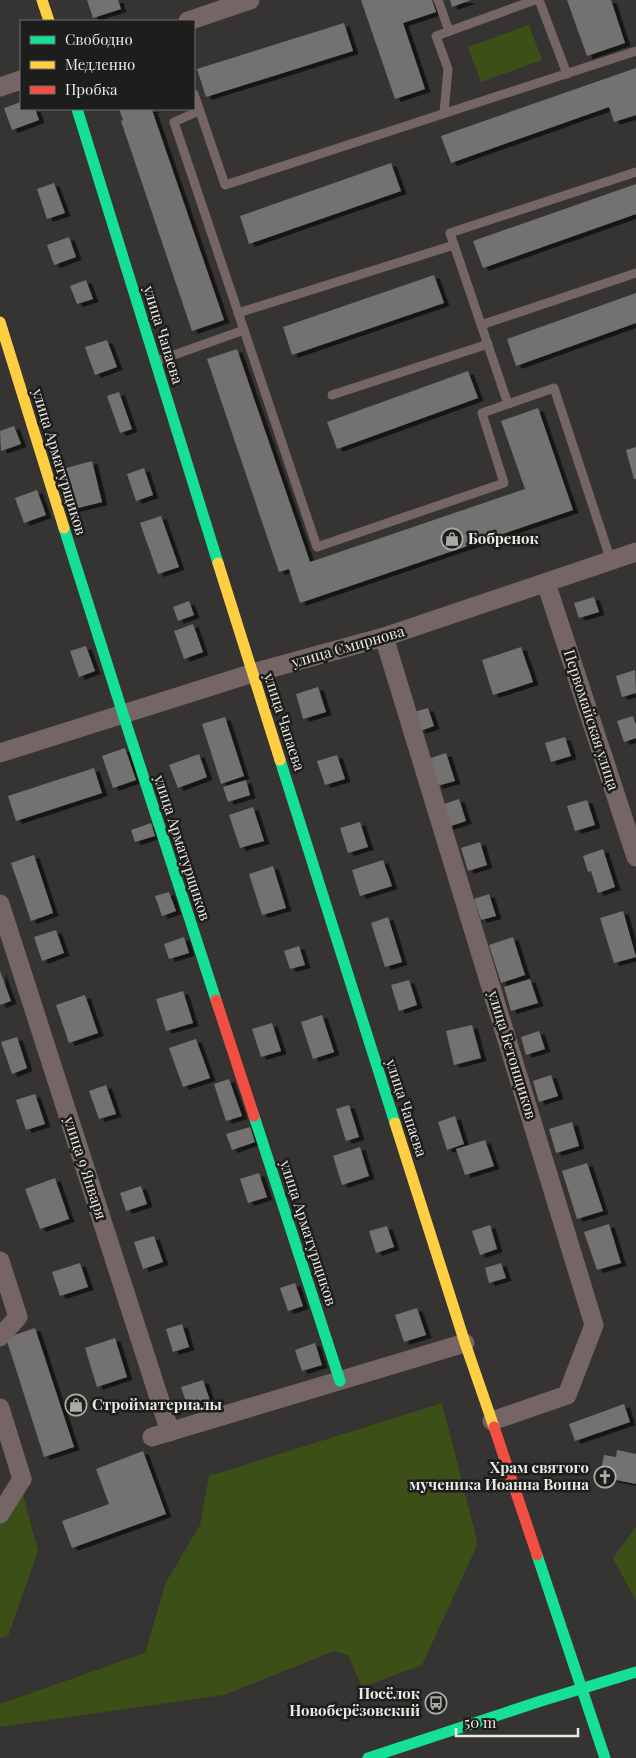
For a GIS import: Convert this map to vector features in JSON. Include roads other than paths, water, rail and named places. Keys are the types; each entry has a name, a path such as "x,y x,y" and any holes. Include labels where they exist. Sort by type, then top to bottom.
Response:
{"street":[{"path":"42,0 48,20"},
{"path":"191,20 250,0"},
{"path":"0,86 20,80"},
{"name":"улица Чапаева","path":"77,110 465,1344 606,1758"},
{"name":"улица Арматурщиков","path":"0,322 123,714 340,1381"},
{"name":"улица Смирнова","path":"0,753 253,673 384,637 636,552"},
{"name":"Первомайская улица","path":"546,583 636,858"},
{"name":"улица Бетонщиков","path":"384,637 594,1325 566,1395 492,1421"},
{"name":"улица 9 Января","path":"0,904 170,1432"},
{"path":"0,1261 18,1317 0,1337"},
{"path":"152,1438 465,1344"},
{"path":"0,1408 22,1479 0,1514"},
{"path":"0,1486 22,1479"},
{"path":"368,1758 636,1672"}],"lane":[{"path":"438,0 449,32"},
{"path":"444,113 448,69 436,36 535,0"},
{"path":"539,0 567,74"},
{"path":"195,97 225,185 636,51"},
{"path":"199,111 174,122 317,547 504,483 482,413 554,388 612,561"},
{"path":"508,404 450,233 636,172"},
{"path":"238,313 454,246"},
{"path":"482,325 636,273"},
{"path":"155,361 244,330"},
{"path":"332,395 488,344"}],"place":[{"name":"Бобренок","path":"452,539"},
{"name":"Стройматериалы","path":"76,1405"},
{"name":"Храм святого мученика Иоанна Воина","path":"605,1477"},
{"name":"Посёлок Новоберёзовский","path":"436,1703"}]}
